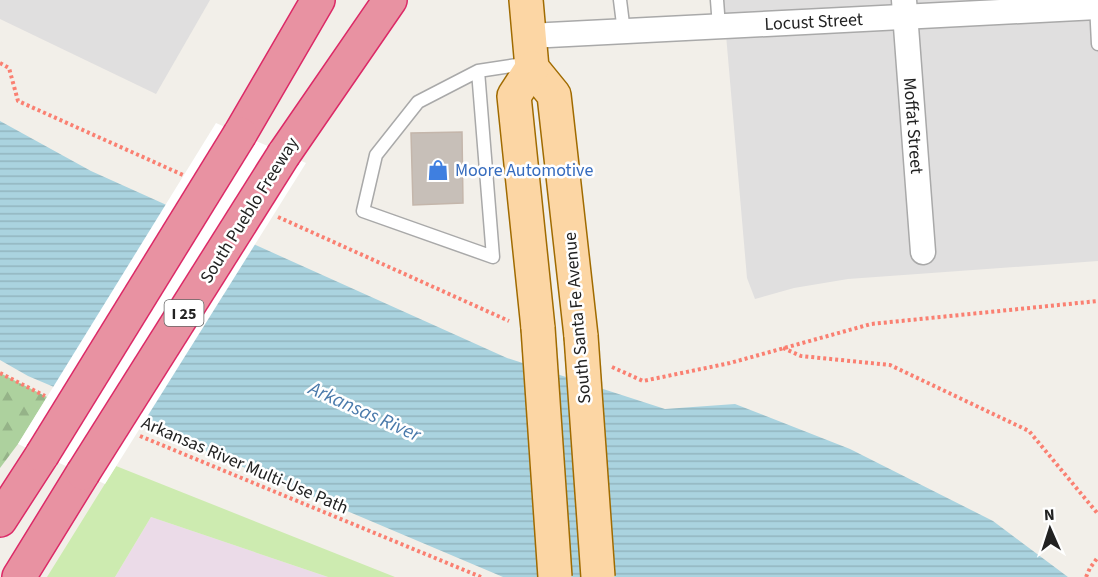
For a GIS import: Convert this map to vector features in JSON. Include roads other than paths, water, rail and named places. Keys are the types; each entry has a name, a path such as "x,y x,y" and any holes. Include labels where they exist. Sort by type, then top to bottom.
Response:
{"highway":[{"name":"I 25","path":"0,520 240,134 318,0"},
{"name":"South Pueblo Freeway","path":"19,577 284,153 390,0"}],"main road":[{"path":"526,0 530,56 514,96 538,327 555,577"},
{"name":"South Santa Fe Avenue","path":"530,56 554,95 581,336 598,577"}],"street":[{"name":"Locust Street","path":"530,56 624,32 719,27 905,9 1096,5"},
{"name":"Moffat Street","path":"905,9 923,252"}],"lane":[{"path":"620,0 624,32"},
{"path":"717,0 719,27"},
{"path":"1096,5 1098,44"},
{"path":"478,71 493,257 363,211 376,155 418,102 478,71 530,56"}],"water":[{"name":"Arkansas River","path":"0,121 91,171 507,358 665,409 735,404 850,449 993,521 1068,577 503,577 28,376 0,360"}],"place":[{"name":"Moore Automotive","path":"438,170"}]}
